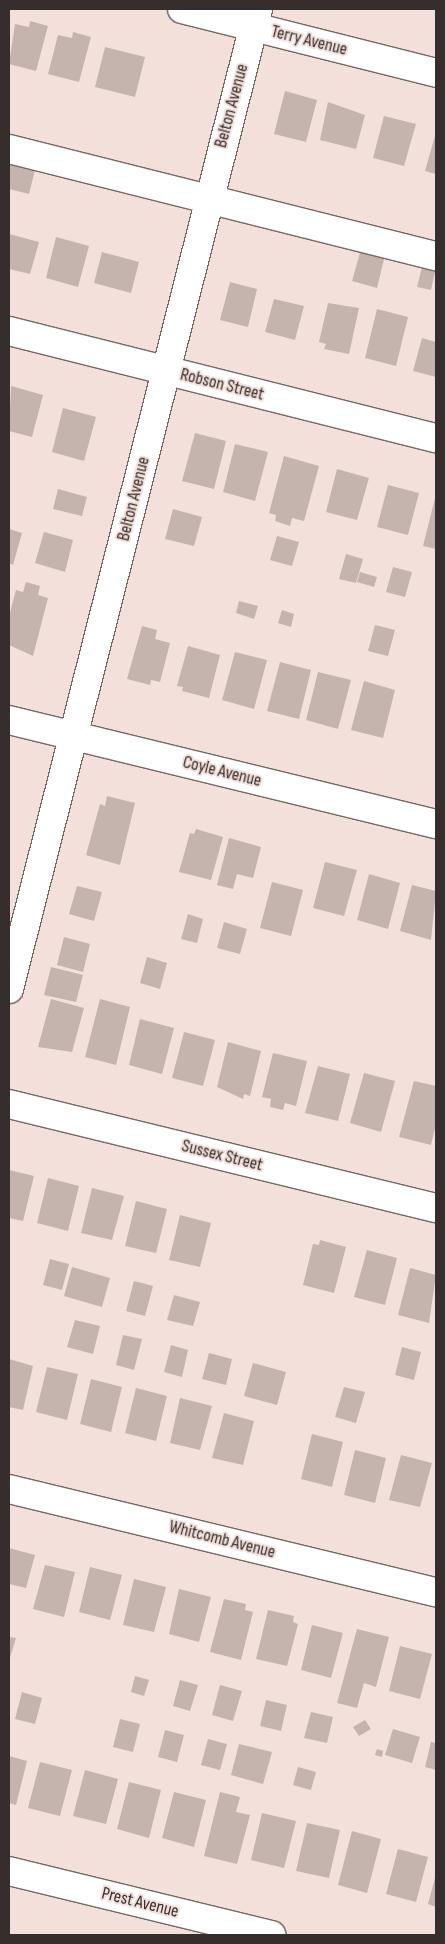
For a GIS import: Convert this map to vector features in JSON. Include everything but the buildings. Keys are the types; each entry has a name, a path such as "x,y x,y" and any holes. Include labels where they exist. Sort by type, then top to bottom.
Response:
{"street":[{"name":"Terry Avenue","path":"182,9 256,18 436,72"},
{"name":"Belton Avenue","path":"9,989 208,199 256,18"},
{"path":"9,149 436,256"},
{"name":"Robson Street","path":"9,331 436,438"},
{"name":"Coyle Avenue","path":"9,720 436,824"},
{"name":"Sussex Street","path":"9,1104 436,1208"},
{"name":"Whitcomb Avenue","path":"9,1489 436,1592"},
{"name":"Prest Avenue","path":"9,1872 271,1935"}]}
